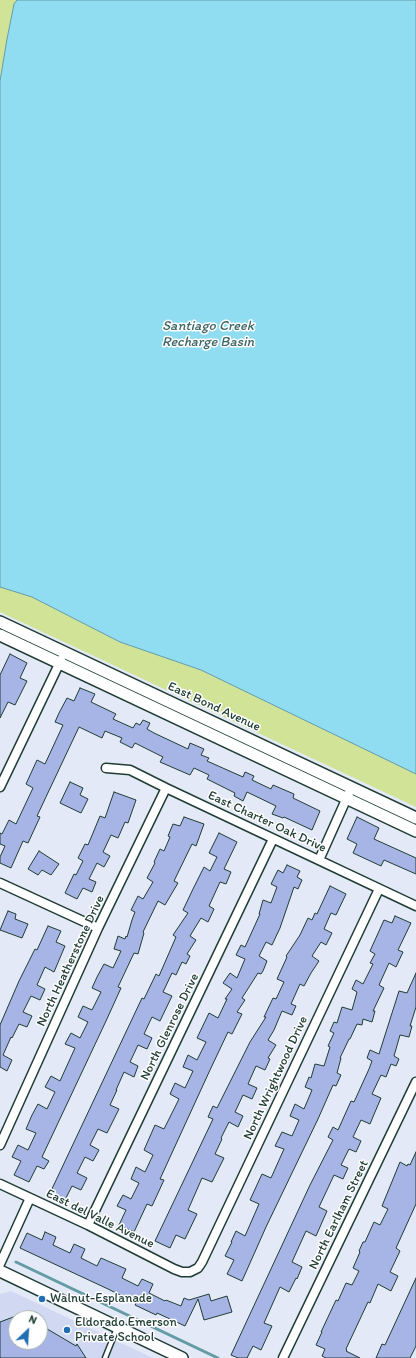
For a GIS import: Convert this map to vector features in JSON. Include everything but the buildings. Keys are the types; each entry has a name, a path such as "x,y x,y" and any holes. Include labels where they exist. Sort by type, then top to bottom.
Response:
{"street":[{"name":"East Bond Avenue","path":"0,622 349,793 416,831"},
{"name":"East Bond Avenue","path":"0,636 349,793 416,818"},
{"path":"0,787 64,653"},
{"name":"East Charter Oak Drive","path":"106,768 130,770 416,906"},
{"name":"North Heatherstone Drive","path":"0,1145 98,928 166,788"},
{"path":"319,860 349,793"},
{"name":"North Glenrose Drive","path":"88,1225 273,838"},
{"path":"0,883 98,928"},
{"name":"North Wrightwood Drive","path":"190,1272 198,1268 202,1262 379,889"},
{"name":"North Earlham Street","path":"283,1358 416,1084"},
{"name":"East del Valle Avenue","path":"0,1184 88,1225 174,1269 182,1272 190,1272"},
{"path":"0,1264 30,1198"},
{"path":"0,1272 182,1358"}],"lane":[{"path":"105,1358 118,1327"}],"shaded area":[{"name":"Eldorado Emerson Private School","path":"11,1291 153,1358 0,1358 0,1294"}],"green space":[{"path":"0,0 17,0 14,4 0,81"},
{"path":"0,587 32,597 120,642 201,670 416,774 416,807 0,612"}],"water":[{"name":"Santiago Creek Recharge Basin","path":"17,0 416,0 416,774 201,670 120,642 32,597 0,587 0,81 14,4"}],"waterway":[{"path":"16,1262 218,1358"}],"place":[{"name":"Walnut-Esplanade","path":"42,1299"},
{"name":"Eldorado Emerson Private School","path":"67,1330"}]}
